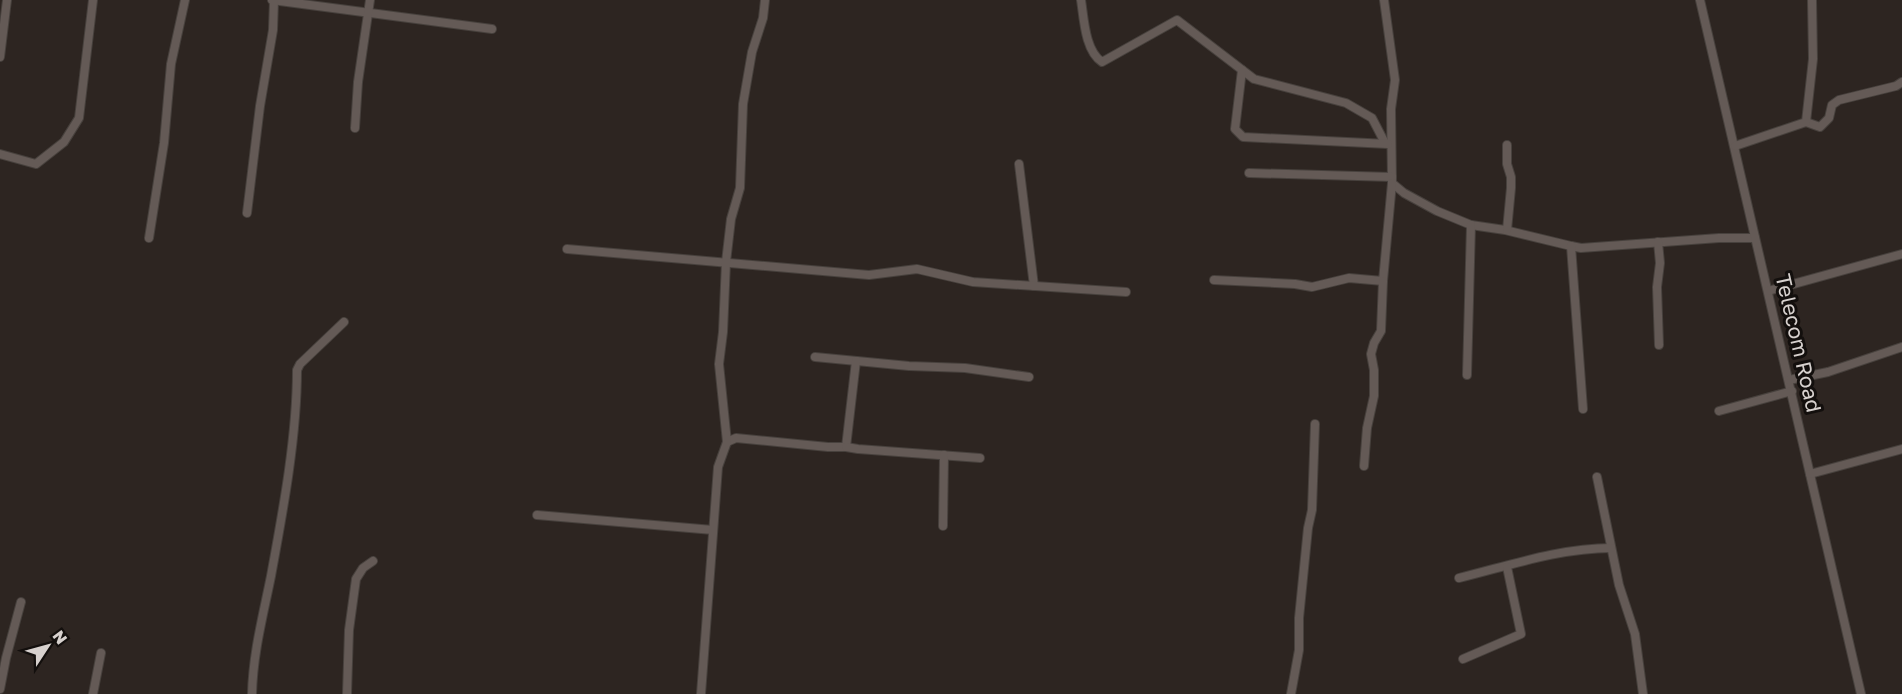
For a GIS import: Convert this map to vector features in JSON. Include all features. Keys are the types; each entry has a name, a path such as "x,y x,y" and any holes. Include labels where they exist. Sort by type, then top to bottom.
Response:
{"street":[{"path":"0,57 7,0"},
{"path":"0,154 36,164 64,142 79,118 93,0"},
{"path":"149,238 164,143 171,64 185,0"},
{"path":"248,213 260,106 273,30 274,0 492,29"},
{"path":"355,128 358,82 370,0"},
{"path":"701,694 718,467 727,442 720,364 726,262 731,219 740,188 743,104 752,52 763,18 765,0"},
{"path":"1081,0 1091,48 1102,62 1177,21 1254,79 1346,103 1372,118 1389,144"},
{"path":"1364,466 1367,428 1374,396 1374,370 1371,354 1374,342 1381,331 1392,180 1389,144 1395,80 1384,0"},
{"name":"Telecom Road","path":"1700,0 1861,694"},
{"path":"1806,122 1813,59 1812,0"},
{"path":"1242,70 1235,129 1243,137 1389,144"},
{"path":"1734,146 1806,122 1820,127 1829,118 1832,105 1839,100 1896,86 1902,82"},
{"path":"1507,145 1507,165 1511,177 1507,230"},
{"path":"1018,164 1034,286"},
{"path":"1248,173 1392,180 1404,193 1437,211 1471,225 1507,230 1581,248 1719,238 1755,238"},
{"path":"1467,375 1471,225"},
{"path":"1658,242 1659,345"},
{"path":"1571,246 1583,409"},
{"path":"567,249 869,275 918,268 973,282 1126,292"},
{"path":"1768,291 1902,254"},
{"path":"1214,280 1312,287 1349,278 1383,281"},
{"path":"252,694 256,643 271,576 293,436 297,370 300,364 344,322"},
{"path":"1789,380 1828,372 1902,347"},
{"path":"815,357 909,366 965,368 1029,378"},
{"path":"846,447 856,361"},
{"path":"1719,411 1792,391"},
{"path":"1292,694 1299,650 1299,618 1308,528 1312,510 1316,424"},
{"path":"727,442 736,438 846,447 858,450 980,458"},
{"path":"1810,474 1902,449"},
{"path":"943,526 944,455"},
{"path":"1597,477 1618,585 1635,634 1643,694"},
{"path":"537,515 713,530"},
{"path":"1459,578 1583,549 1611,548"},
{"path":"347,694 349,630 356,579 363,568 373,561"},
{"path":"1462,659 1521,634 1507,567"},
{"path":"0,689 21,602"},
{"path":"93,694 101,653"}]}
